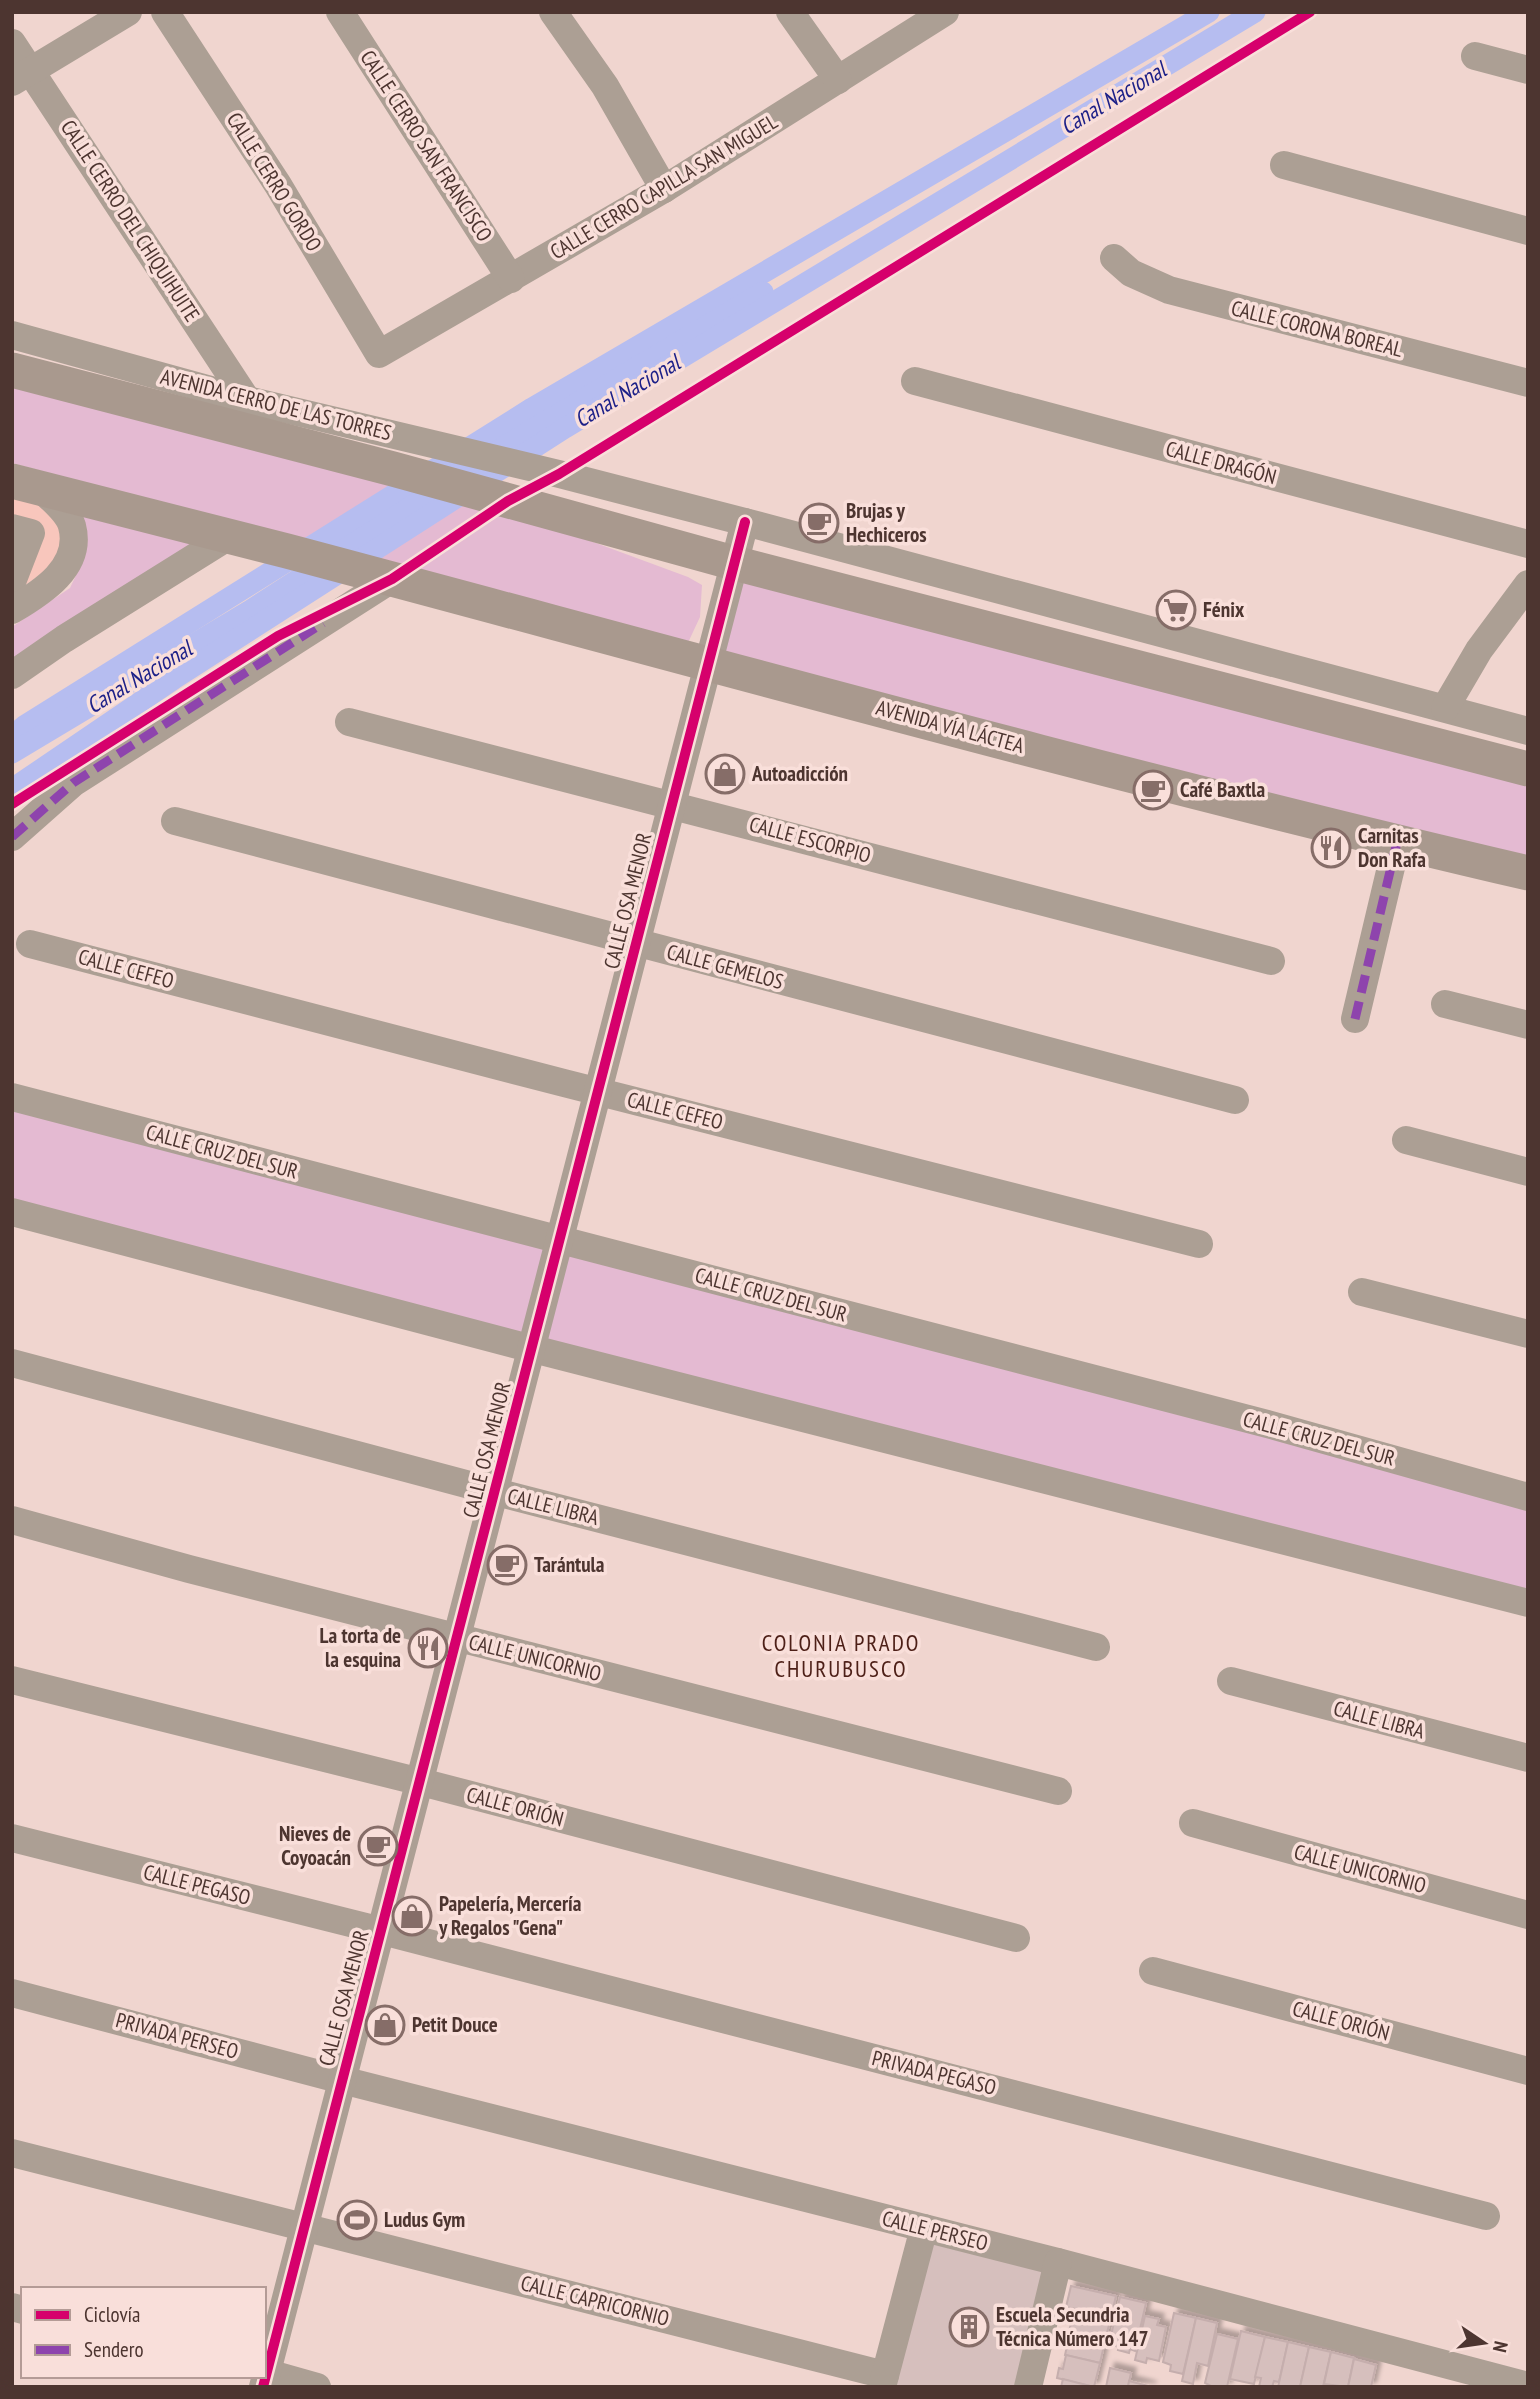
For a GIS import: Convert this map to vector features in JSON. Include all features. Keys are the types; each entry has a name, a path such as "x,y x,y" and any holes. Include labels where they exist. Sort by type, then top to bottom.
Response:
{"main road":[{"name":"AVENIDA CERRO DE LAS TORRES","path":"12,370 734,563"},
{"path":"26,485 383,577"},
{"path":"734,563 1528,769"},
{"name":"AVENIDA VÍA LÁCTEA","path":"383,577 708,664 1397,842 1528,873"}],"street":[{"path":"22,76 128,12"},
{"name":"CALLE CERRO GORDO","path":"165,12 278,186 379,354"},
{"name":"CALLE CERRO SAN FRANCISCO","path":"340,12 511,279"},
{"path":"553,12 605,86 664,189"},
{"path":"790,12 838,80"},
{"name":"CALLE CERRO CAPILLA SAN MIGUEL","path":"379,354 664,189 944,12"},
{"name":"CALLE CERRO DEL CHIQUIHUITE","path":"12,43 22,76 247,400"},
{"path":"1475,56 1528,70"},
{"path":"1284,165 1528,232"},
{"name":"CALLE CORONA BOREAL","path":"1114,258 1131,273 1169,290 1528,383"},
{"name":"AVENIDA CERRO DE LAS TORRES","path":"15,332 247,400 745,522"},
{"name":"CALLE DRAGÓN","path":"915,381 1528,544"},
{"path":"12,610 58,577 68,562 72,547 72,527 64,512 26,485"},
{"path":"745,522 1528,731"},
{"name":"CALLE OSA MENOR","path":"266,2373 745,522"},
{"path":"12,528 31,533 13,578"},
{"path":"12,675 64,639 229,536"},
{"path":"12,837 73,783 383,577"},
{"path":"1445,708 1479,650 1528,584"},
{"name":"CALLE ESCORPIO","path":"349,722 1271,961"},
{"name":"CALLE GEMELOS","path":"175,821 1235,1100"},
{"path":"1355,1019 1397,842"},
{"name":"CALLE CEFEO","path":"30,944 1199,1244"},
{"path":"1445,1004 1528,1025"},
{"name":"CALLE CRUZ DEL SUR","path":"12,1097 1271,1425 1528,1497"},
{"path":"1406,1140 1528,1172"},
{"path":"12,1212 533,1349 1528,1603"},
{"path":"1362,1292 1528,1334"},
{"name":"CALLE LIBRA","path":"12,1363 496,1492 1096,1647"},
{"name":"CALLE UNICORNIO","path":"12,1520 189,1569 1058,1791"},
{"name":"CALLE ORIÓN","path":"12,1680 421,1782 1016,1938"},
{"name":"CALLE LIBRA","path":"1231,1681 1528,1758"},
{"name":"CALLE UNICORNIO","path":"1193,1823 1528,1915"},
{"name":"CALLE PEGASO","path":"12,1839 382,1931"},
{"name":"PRIVADA PEGASO","path":"382,1931 1486,2216"},
{"name":"CALLE ORIÓN","path":"1153,1971 1528,2071"},
{"name":"PRIVADA PERSEO","path":"12,1993 342,2080"},
{"name":"CALLE PERSEO","path":"342,2080 1058,2262 1528,2386"},
{"name":"CALLE CAPRICORNIO","path":"12,2153 304,2227 883,2381"},
{"path":"883,2381 924,2228"},
{"path":"1028,2387 1058,2262"},
{"path":"266,2377 317,2387"}],"shaded area":[{"path":"12,385 558,529 688,577 702,585 700,617 686,647 12,463"},
{"path":"12,498 42,506 61,527 62,546 53,566 12,594"},
{"path":"76,507 196,540 12,668 12,627 70,588 79,569"},
{"path":"744,578 1528,780 1528,865 722,664"},
{"path":"12,1104 1528,1506 1528,1597 12,1205"}],"building":[{"name":"Escuela Secundria Técnica Número 147","path":"931,2240 1047,2268 1018,2387 889,2387"},
{"path":"1071,2286 1116,2296 1111,2317 1066,2307"},
{"path":"1120,2297 1146,2303 1135,2351 1130,2349 1129,2353 1109,2344"},
{"path":"1074,2309 1111,2317 1105,2341 1069,2332"},
{"path":"1174,2313 1196,2318 1183,2374 1170,2371 1171,2365 1163,2362"},
{"path":"1145,2316 1159,2319 1157,2325 1166,2327 1159,2361 1147,2358 1146,2363 1135,2360"},
{"path":"1196,2318 1217,2323 1208,2366 1197,2363 1193,2384 1182,2381"},
{"path":"1241,2331 1265,2337 1254,2384 1230,2379"},
{"path":"1070,2333 1105,2341 1100,2363 1065,2355"},
{"path":"1217,2334 1238,2339 1227,2387 1213,2387 1205,2383"},
{"path":"1265,2337 1288,2342 1279,2382 1274,2381 1272,2387 1259,2387 1261,2378 1255,2377"},
{"path":"1288,2342 1309,2347 1300,2387 1278,2387"},
{"path":"1309,2347 1331,2352 1323,2387 1300,2387"},
{"path":"1331,2352 1354,2358 1348,2387 1324,2384"},
{"path":"1066,2355 1100,2363 1094,2387 1057,2378 1059,2368 1063,2369"},
{"path":"1354,2359 1376,2365 1371,2387 1348,2387"},
{"path":"1110,2368 1131,2373 1128,2387 1106,2387"},
{"path":"1063,2379 1094,2387 1061,2387"},
{"path":"1129,2381 1152,2387 1128,2387"}],"waterway":[{"name":"Canal Nacional","path":"12,736 532,408 1209,12"},
{"name":"Canal Nacional","path":"12,789 174,679 565,428 1255,12"},
{"name":"Canal Nacional","path":"12,753 249,611 508,444 763,292"}],"marked path":[{"path":"12,837 73,783 323,623"},
{"path":"1355,1019 1397,842"}],"cycle path":[{"path":"12,804 278,636 392,579 508,501 559,474 1310,12"},
{"path":"266,2375 745,522"},
{"path":"263,2387 265,2378"}],"place":[{"name":"Brujas y Hechiceros","path":"819,523"},
{"name":"Fénix","path":"1176,610"},
{"name":"Autoadicción","path":"725,774"},
{"name":"Café Baxtla","path":"1153,790"},
{"name":"Carnitas Don Rafa","path":"1331,848"},
{"name":"Tarántula","path":"507,1565"},
{"name":"La torta de la esquina","path":"428,1648"},
{"name":"Nieves de Coyoacán","path":"378,1846"},
{"name":"Papelería, Mercería y Regalos \"Gena\"","path":"412,1916"},
{"name":"Petit Douce","path":"385,2025"},
{"name":"Ludus Gym","path":"357,2220"},
{"name":"Escuela Secundria Técnica Número 147","path":"969,2327"}],"district":[{"name":"COLONIA PRADO CHURUBUSCO","path":"841,1656"}]}
